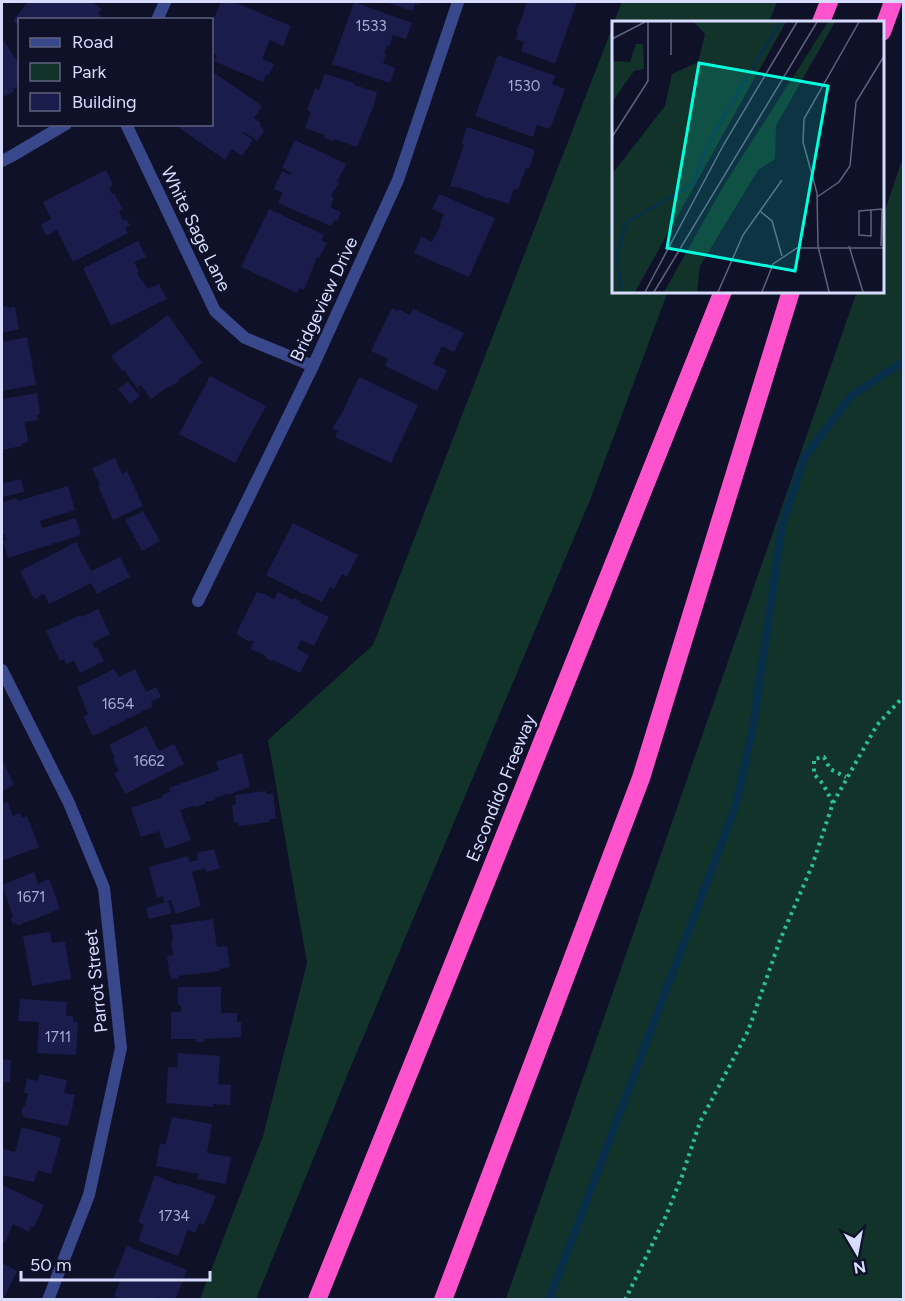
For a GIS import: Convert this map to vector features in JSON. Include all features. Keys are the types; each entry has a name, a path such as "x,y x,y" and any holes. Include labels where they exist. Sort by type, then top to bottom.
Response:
{"highway":[{"path":"821,21 829,2"},
{"path":"884,27 893,2"},
{"name":"Escondido Freeway","path":"317,1299 723,292"},
{"path":"443,1299 641,778 791,292"}],"street":[{"path":"158,18 165,2"},
{"name":"Bridgeview Drive","path":"198,601 313,366 398,180 458,2"},
{"path":"2,161 63,126"},
{"name":"White Sage Lane","path":"127,126 215,310 245,338 313,366"},
{"name":"Parrot Street","path":"2,670 69,803 104,888 121,1048 89,1194 48,1299"}],"path":[{"path":"625,1299 670,1207 700,1122 748,1031 780,940 812,866 832,803 877,724 903,696"},
{"path":"832,803 823,784 814,774 814,759 824,757 830,769 846,777"}],"green space":[{"path":"622,2 777,2 769,21 614,21"},
{"path":"612,28 612,292 668,292 590,500 349,1071 256,1299 200,1299 263,1136 307,963 268,740 373,645"},
{"path":"903,157 903,1299 506,1299 857,292 884,292 884,214"}],"building":[{"path":"28,2 92,2 102,9 98,13 100,18 18,18 18,25 13,21"},
{"path":"221,2 234,2 291,26 283,46 270,40 262,59 274,64 263,82 214,61 217,55 213,53 213,21"},
{"path":"354,2 412,23 406,39 393,35 384,54 386,54 383,63 395,68 390,83 332,64"},
{"path":"385,2 419,2 418,5 415,4 413,11"},
{"path":"527,2 577,2 555,64 521,51 524,42 516,39 518,32 516,31"},
{"path":"4,41 18,63 18,86 4,97 2,96 2,43"},
{"path":"498,55 555,76 552,84 565,89 550,129 537,125 533,137 475,116"},
{"path":"213,72 262,106 254,118 260,122 264,131 257,141 244,132 253,140 242,156 232,149 225,160 177,126 213,126"},
{"path":"325,74 377,92 357,147 324,138 325,135 305,128 311,112 307,110 315,88 319,90"},
{"path":"467,127 535,150 529,169 526,168 518,190 514,189 509,204 450,186 464,145 461,144"},
{"path":"295,140 346,164 331,196 334,198 330,207 341,212 337,221 334,220 331,226 278,203 283,193 274,189 282,171 291,175 292,173 282,168"},
{"path":"106,170 113,185 109,188 123,209 119,211 123,221 126,219 130,225 125,228 128,233 73,262 57,230 46,236 41,225 51,219 43,202"},
{"path":"439,194 495,218 469,277 414,253 421,237 432,242 441,225 444,214 432,209"},
{"path":"269,209 324,235 321,240 327,243 319,258 317,257 304,290 299,288 297,293 241,267"},
{"path":"138,241 146,257 134,262 139,272 137,273 147,289 159,284 167,299 111,326 83,268"},
{"path":"2,307 7,308 15,307 19,329 2,333"},
{"path":"392,308 410,315 413,309 464,333 454,352 442,346 433,364 447,370 437,391 385,366 388,359 371,351"},
{"path":"168,315 202,363 151,399 141,385 137,388 111,356"},
{"path":"27,337 36,385 2,391 2,342"},
{"path":"210,376 266,406 235,463 179,434"},
{"path":"359,377 418,405 391,463 335,437 338,431 332,429"},
{"path":"128,382 140,396 130,404 118,389"},
{"path":"37,393 40,414 37,415 38,420 25,422 28,442 21,444 22,446 2,450 2,399"},
{"path":"115,458 122,474 127,471 143,506 113,520 92,468"},
{"path":"21,479 24,492 2,497 2,484"},
{"path":"68,486 75,510 40,521 42,528 76,518 81,535 8,558 3,541 6,540 2,534 2,502 17,498 18,501"},
{"path":"143,511 160,541 142,551 125,520"},
{"path":"293,523 358,555 347,577 342,574 334,589 330,587 322,602 266,575"},
{"path":"76,542 91,571 120,557 130,577 97,594 91,583 49,604 44,594 34,599 20,571"},
{"path":"257,592 274,599 278,592 293,600 293,598 301,601 300,603 329,617 314,646 301,640 297,649 309,655 300,673 250,649 254,642 236,634"},
{"path":"98,609 110,634 92,643 95,648 97,647 104,661 80,673 74,660 66,664 64,659 60,661 46,631"},
{"path":"114,669 119,677 135,669 146,692 156,687 161,697 151,702 153,706 93,736 83,716 88,714 77,687"},
{"path":"146,726 159,751 174,744 184,764 125,794 114,773 119,771 109,745"},
{"path":"242,753 250,787 215,798 205,804 180,810 191,840 165,849 159,831 141,837 131,808 171,793 169,788 219,770 216,762"},
{"path":"2,759 14,785 2,791"},
{"path":"266,791 266,794 273,793 276,819 269,819 270,822 239,826 238,822 234,823 232,805 236,804 235,795"},
{"path":"7,801 13,816 20,813 22,818 27,816 39,847 2,861 2,804"},
{"path":"214,849 220,868 206,872 205,868 192,872 201,906 175,914 171,900 164,902 163,896 157,898 149,867 188,856 190,862 198,860 197,853"},
{"path":"34,872 38,884 49,879 60,909 17,926 17,923 13,924 11,918 13,916 2,885"},
{"path":"168,901 172,913 149,919 146,908"},
{"path":"213,919 217,947 227,946 230,967 220,969 220,971 178,976 179,978 172,979 167,956 173,955 171,925"},
{"path":"50,932 52,943 65,941 71,979 32,986 23,936"},
{"path":"178,987 221,987 221,1013 237,1013 237,1022 241,1022 241,1037 204,1039 204,1042 196,1042 196,1039 171,1039 171,1012 181,1012 181,1005 178,1005"},
{"path":"20,999 67,1002 66,1016 73,1016 73,1022 78,1022 76,1055 37,1053 39,1022 18,1021"},
{"path":"178,1053 220,1056 218,1084 231,1085 230,1105 213,1104 213,1107 166,1103 168,1067 177,1068"},
{"path":"2,1059 11,1060 10,1082 2,1082"},
{"path":"39,1074 67,1080 64,1093 75,1095 68,1126 23,1117 21,1114 28,1093 24,1093 27,1079 38,1081"},
{"path":"172,1117 212,1124 207,1153 231,1157 226,1184 197,1179 199,1174 156,1166 160,1143 165,1145"},
{"path":"22,1127 61,1138 51,1174 38,1170 34,1182 2,1175 2,1149 15,1152"},
{"path":"155,1175 216,1196 204,1225 199,1223 195,1233 188,1230 178,1256 138,1241 144,1225 138,1222"},
{"path":"2,1185 44,1205 34,1227 31,1226 29,1232 13,1224 5,1243 2,1242"},
{"path":"127,1246 187,1270 175,1300 164,1300 158,1297 157,1300 123,1300 114,1296 120,1282 113,1279"},
{"path":"2,1263 17,1271 3,1300 2,1300"}],"waterway":[{"path":"549,1300 736,805 753,727 782,525 804,458 850,397 904,361"}]}
